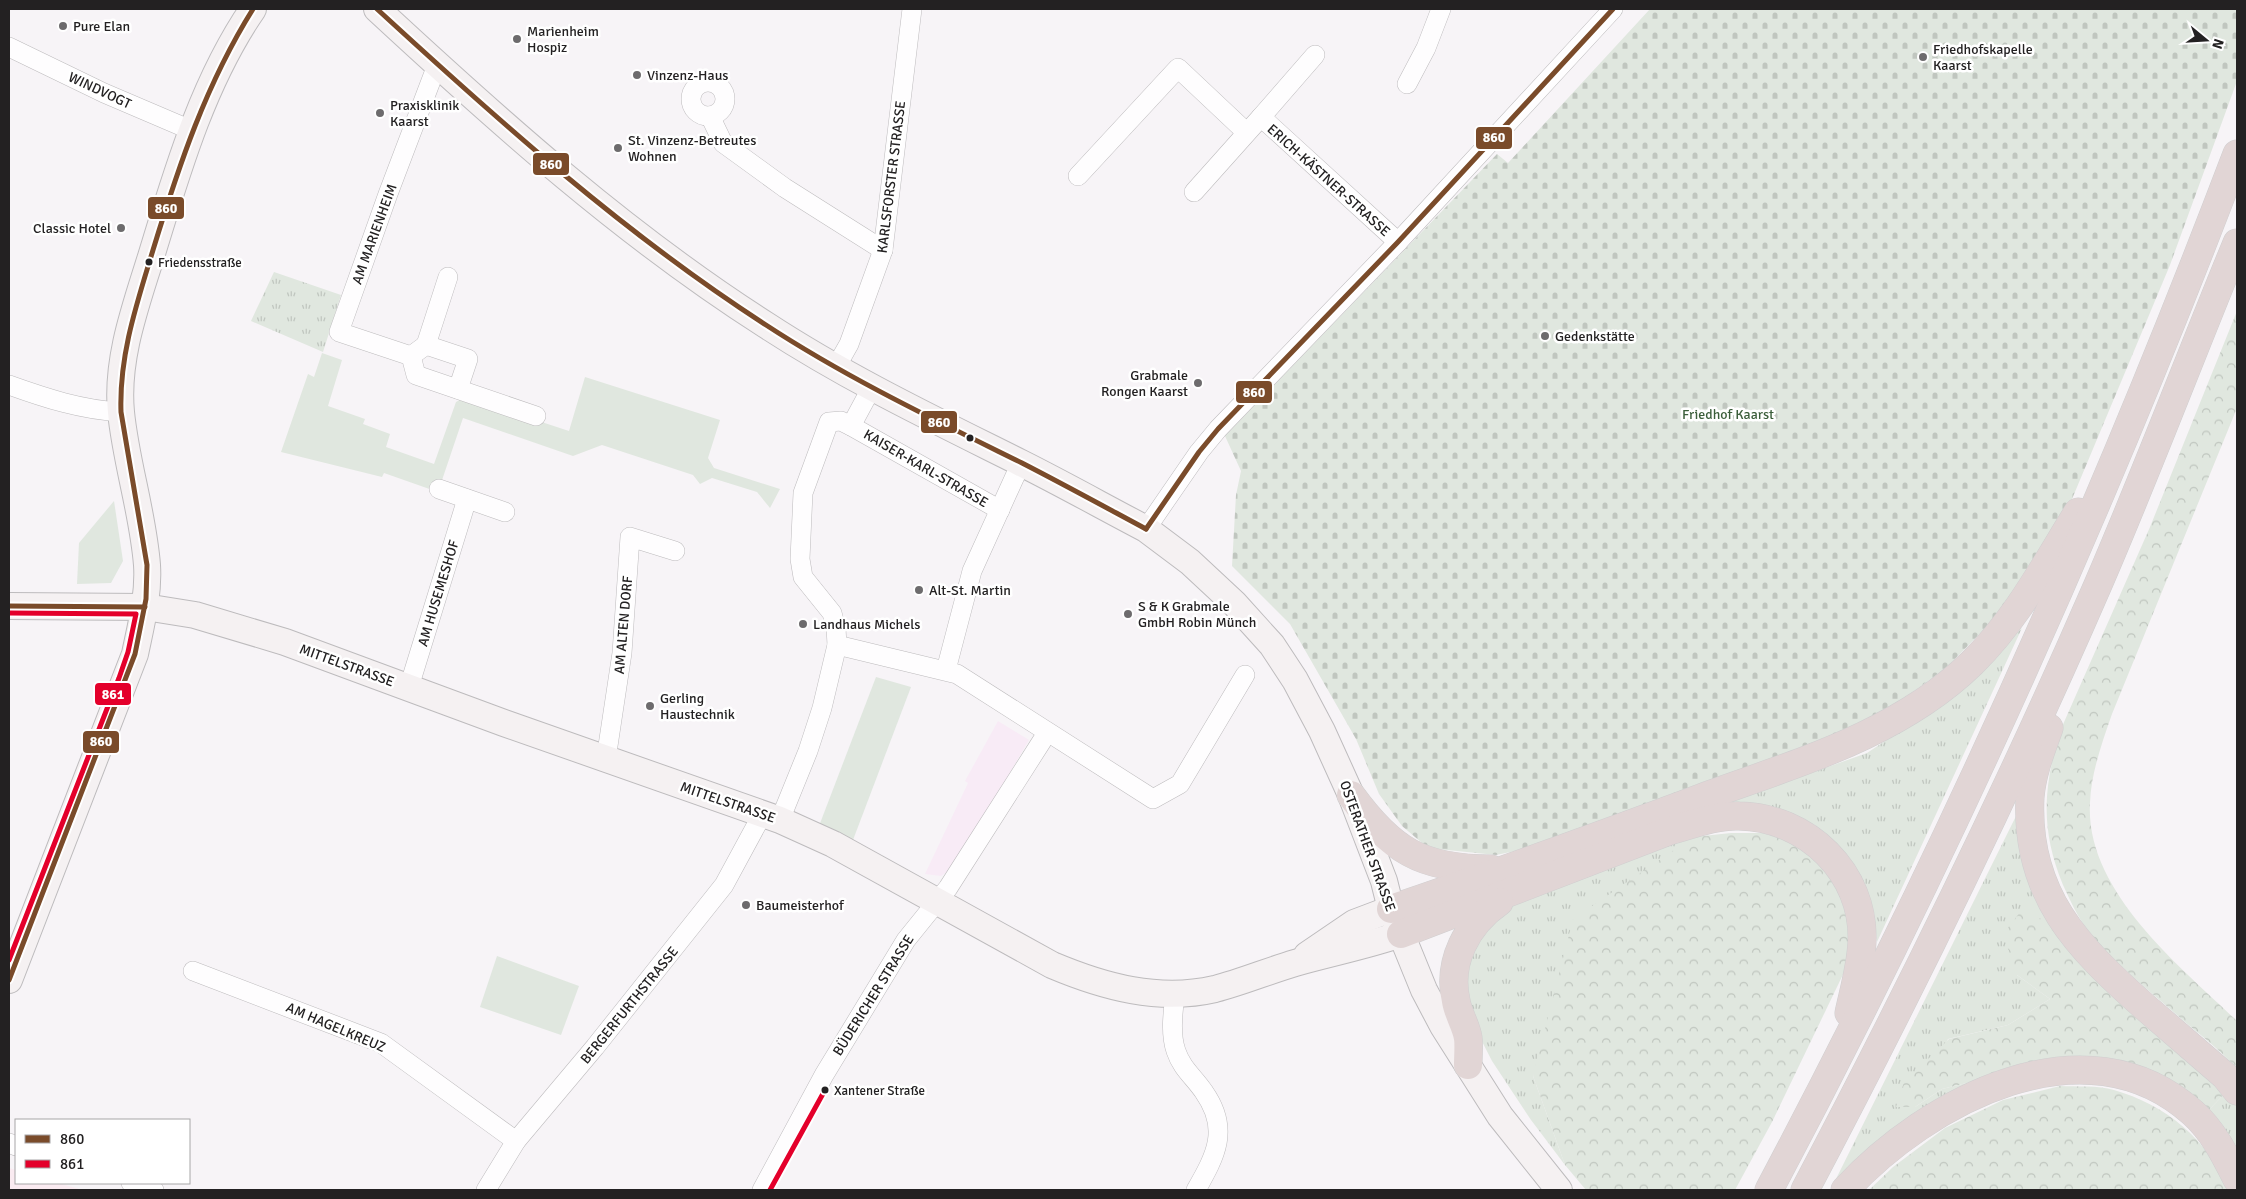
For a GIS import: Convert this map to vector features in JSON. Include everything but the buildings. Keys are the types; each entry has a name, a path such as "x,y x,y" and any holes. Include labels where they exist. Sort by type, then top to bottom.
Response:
{"highway":[{"path":"1769,1190 1839,1058 1956,818 2068,574 2124,439 2237,154"},
{"path":"1805,1190 1985,832 2097,587 2237,243"},
{"path":"1396,922 1516,878 1842,746 1882,727 1915,708 1971,664 1995,639 2023,604 2124,439"},
{"path":"2097,587 2038,759 2030,796 2032,836 2038,869 2054,908 2078,943 2106,972 2225,1076 2237,1091"},
{"path":"1351,795 1381,832 1392,842 1418,858 1453,867 1516,878 1707,820 1737,816 1759,817 1785,824 1807,836 1831,855 1850,884 1860,915 1862,942 1859,970 1839,1058"},
{"path":"1468,1065 1468,1038 1455,1000 1454,977 1458,955 1466,936 1479,918 1516,878"},
{"path":"1845,1190 1896,1142 1957,1103 2000,1083 2041,1073 2087,1070 2124,1076 2158,1089 2193,1113 2219,1144 2237,1179"}],"main road":[{"path":"9,980 126,681 134,654 145,607 147,566 142,521 121,412 121,375 134,313 168,201 192,131 226,56 253,9"},
{"name":"OSTERATHER STRASSE","path":"378,9 502,122 635,234 698,281 767,326 872,387 1146,529 1168,544 1213,582 1272,645 1295,680 1322,731 1351,795 1384,881 1396,922 1424,990 1443,1026 1500,1116 1559,1190"},
{"name":"MITTELSTRASSE","path":"9,606 145,607 195,615 236,626 772,817 833,844 1052,965 1085,979 1115,988 1175,994 1216,988 1294,964 1362,947 1396,922"}],"street":[{"name":"KARLSFORSTER STRASSE","path":"836,367 849,344 883,250 912,9"},
{"path":"1407,84 1426,48 1441,9"},
{"path":"1146,529 1199,452 1218,429 1398,242 1613,9"},
{"name":"WINDVOGT","path":"9,47 104,93 192,131"},
{"name":"ERICH-KÄSTNER-STRASSE","path":"1194,192 1315,55"},
{"name":"AM MARIENHEIM","path":"437,64 339,332 418,351 468,359 458,390"},
{"name":"ERICH-KÄSTNER-STRASSE","path":"1078,176 1178,68 1246,132"},
{"path":"710,116 723,142 785,188 883,250"},
{"name":"ERICH-KÄSTNER-STRASSE","path":"1261,117 1398,242"},
{"path":"448,277 418,351 416,375 536,416"},
{"path":"9,385 49,399 99,411 121,412"},
{"name":"KAISER-KARL-STRASSE","path":"851,426 872,387"},
{"name":"KAISER-KARL-STRASSE","path":"772,817 808,751 822,708 836,645 836,628 832,614 803,577 800,559 801,502 805,485 825,428 829,422 835,420 851,426 1000,510"},
{"path":"946,670 972,571 1021,463"},
{"path":"439,489 506,512"},
{"name":"AM HUSEMESHOF","path":"409,687 467,499"},
{"name":"AM ALTEN DORF","path":"606,759 622,653 630,537 674,551"},
{"path":"836,645 946,670 969,681 1047,733 1153,799 1180,784 1246,675"},
{"name":"BÜDERICHER STRASSE","path":"762,1190 821,1081 906,940 938,902 1047,733"},
{"name":"BERGERFURTHSTRASSE","path":"486,1190 516,1141 703,913 772,817"},
{"name":"AM HAGELKREUZ","path":"193,971 381,1043 516,1141"},
{"path":"1175,994 1173,1025 1175,1050 1184,1070 1204,1091 1217,1116 1220,1133 1210,1166 1196,1190"},
{"path":"133,1184 154,1190"}],"shaded area":[{"path":"998,721 1029,740 962,855 951,869 941,876 925,874 968,783 965,781"},
{"path":"9,1168 15,1170 15,1184 62,1184 83,1190 9,1190"}],"green space":[{"name":"Friedhof Kaarst","path":"1650,9 2237,9 2237,81 2170,265 2072,499 2008,605 1946,668 1878,717 1819,743 1535,847 1496,855 1428,848 1402,826 1379,794 1356,739 1290,624 1232,566 1236,495 1241,471 1225,436 1497,154 1508,163"},
{"path":"274,272 341,295 323,352 251,321"},
{"path":"2237,311 2237,408 2112,714 2095,769 2090,803 2093,835 2103,866 2119,896 2164,951 2237,1021 2237,1069 2216,1048 2120,965 2085,927 2068,897 2056,865 2050,845 2047,807 2050,770 2061,729 2150,527"},
{"path":"322,353 342,360 328,406 365,419 363,424 390,434 386,447 434,464 456,402 465,397 569,431 585,377 720,420 708,458 714,468 780,489 770,508 757,492 712,478 700,484 693,475 602,445 573,456 463,418 438,492 384,473 382,477 281,452 308,374 314,377"},
{"path":"114,501 123,561 111,583 77,584 79,543"},
{"path":"2022,628 1877,942 1874,912 1862,880 1845,853 1815,825 1770,810 1718,806 1867,753 1956,694"},
{"path":"876,677 911,687 853,840 819,826"},
{"path":"2021,806 2057,925 2017,975 2050,999 2008,1025 1948,1039 1915,1107 1942,1089 1979,1080 1833,1185"},
{"path":"1731,833 1773,833 1815,855 1840,888 1851,926 1850,960 1772,1122 1735,1190 1586,1190 1565,1165 1533,1076 1573,919 1693,837"},
{"path":"1693,837 1533,1076 1565,1165 1531,1120 1492,1061 1469,1016 1466,959 1502,911 1541,892"},
{"path":"2021,911 2057,925 2228,1090 2205,1114 2161,1083 1979,1080 1942,1089 1915,1107 1896,1107 1904,1082 1949,1039 2008,1025 2050,999 2017,975 2003,934"},
{"path":"497,956 579,986 561,1035 480,1007"},
{"path":"2060,1086 2108,1088 2150,1104 2183,1126 2197,1140 2209,1155 2227,1190 1869,1190 1893,1167 1945,1128 2003,1100"},
{"path":"2228,1090 2237,1102 2237,1156 2205,1114"}],"transit line":[{"name":"860","path":"9,980 135,654 146,599 147,565 121,412 121,391 126,350 141,290 163,218 195,126 221,66 253,9"},
{"name":"860","path":"377,9 517,135 613,215 714,290 766,325 860,381 1146,529"},
{"name":"860","path":"1146,529 1199,452 1218,429 1398,242 1613,9"},
{"name":"860","path":"9,606 145,607"},
{"name":"861","path":"9,613 136,614 128,652 119,678 9,960"},
{"name":"861","path":"770,1190 825,1090"}],"place":[{"name":"Pure Elan","path":"63,26"},
{"name":"Marienheim Hospiz","path":"517,39"},
{"name":"Friedhofskapelle Kaarst","path":"1923,57"},
{"name":"Vinzenz-Haus","path":"637,75"},
{"name":"Praxisklinik Kaarst","path":"380,113"},
{"name":"St. Vinzenz-Betreutes Wohnen","path":"618,148"},
{"name":"Classic Hotel","path":"121,228"},
{"name":"Friedensstraße","path":"149,262"},
{"name":"Gedenkstätte","path":"1545,336"},
{"name":"Grabmale Rongen Kaarst","path":"1198,383"},
{"name":"Alt-St. Martin","path":"919,590"},
{"name":"S & K Grabmale GmbH Robin Münch","path":"1128,614"},
{"name":"Landhaus Michels","path":"803,624"},
{"name":"Gerling Haustechnik","path":"650,706"},
{"name":"Baumeisterhof","path":"746,905"},
{"name":"Xantener Straße","path":"825,1090"}]}
